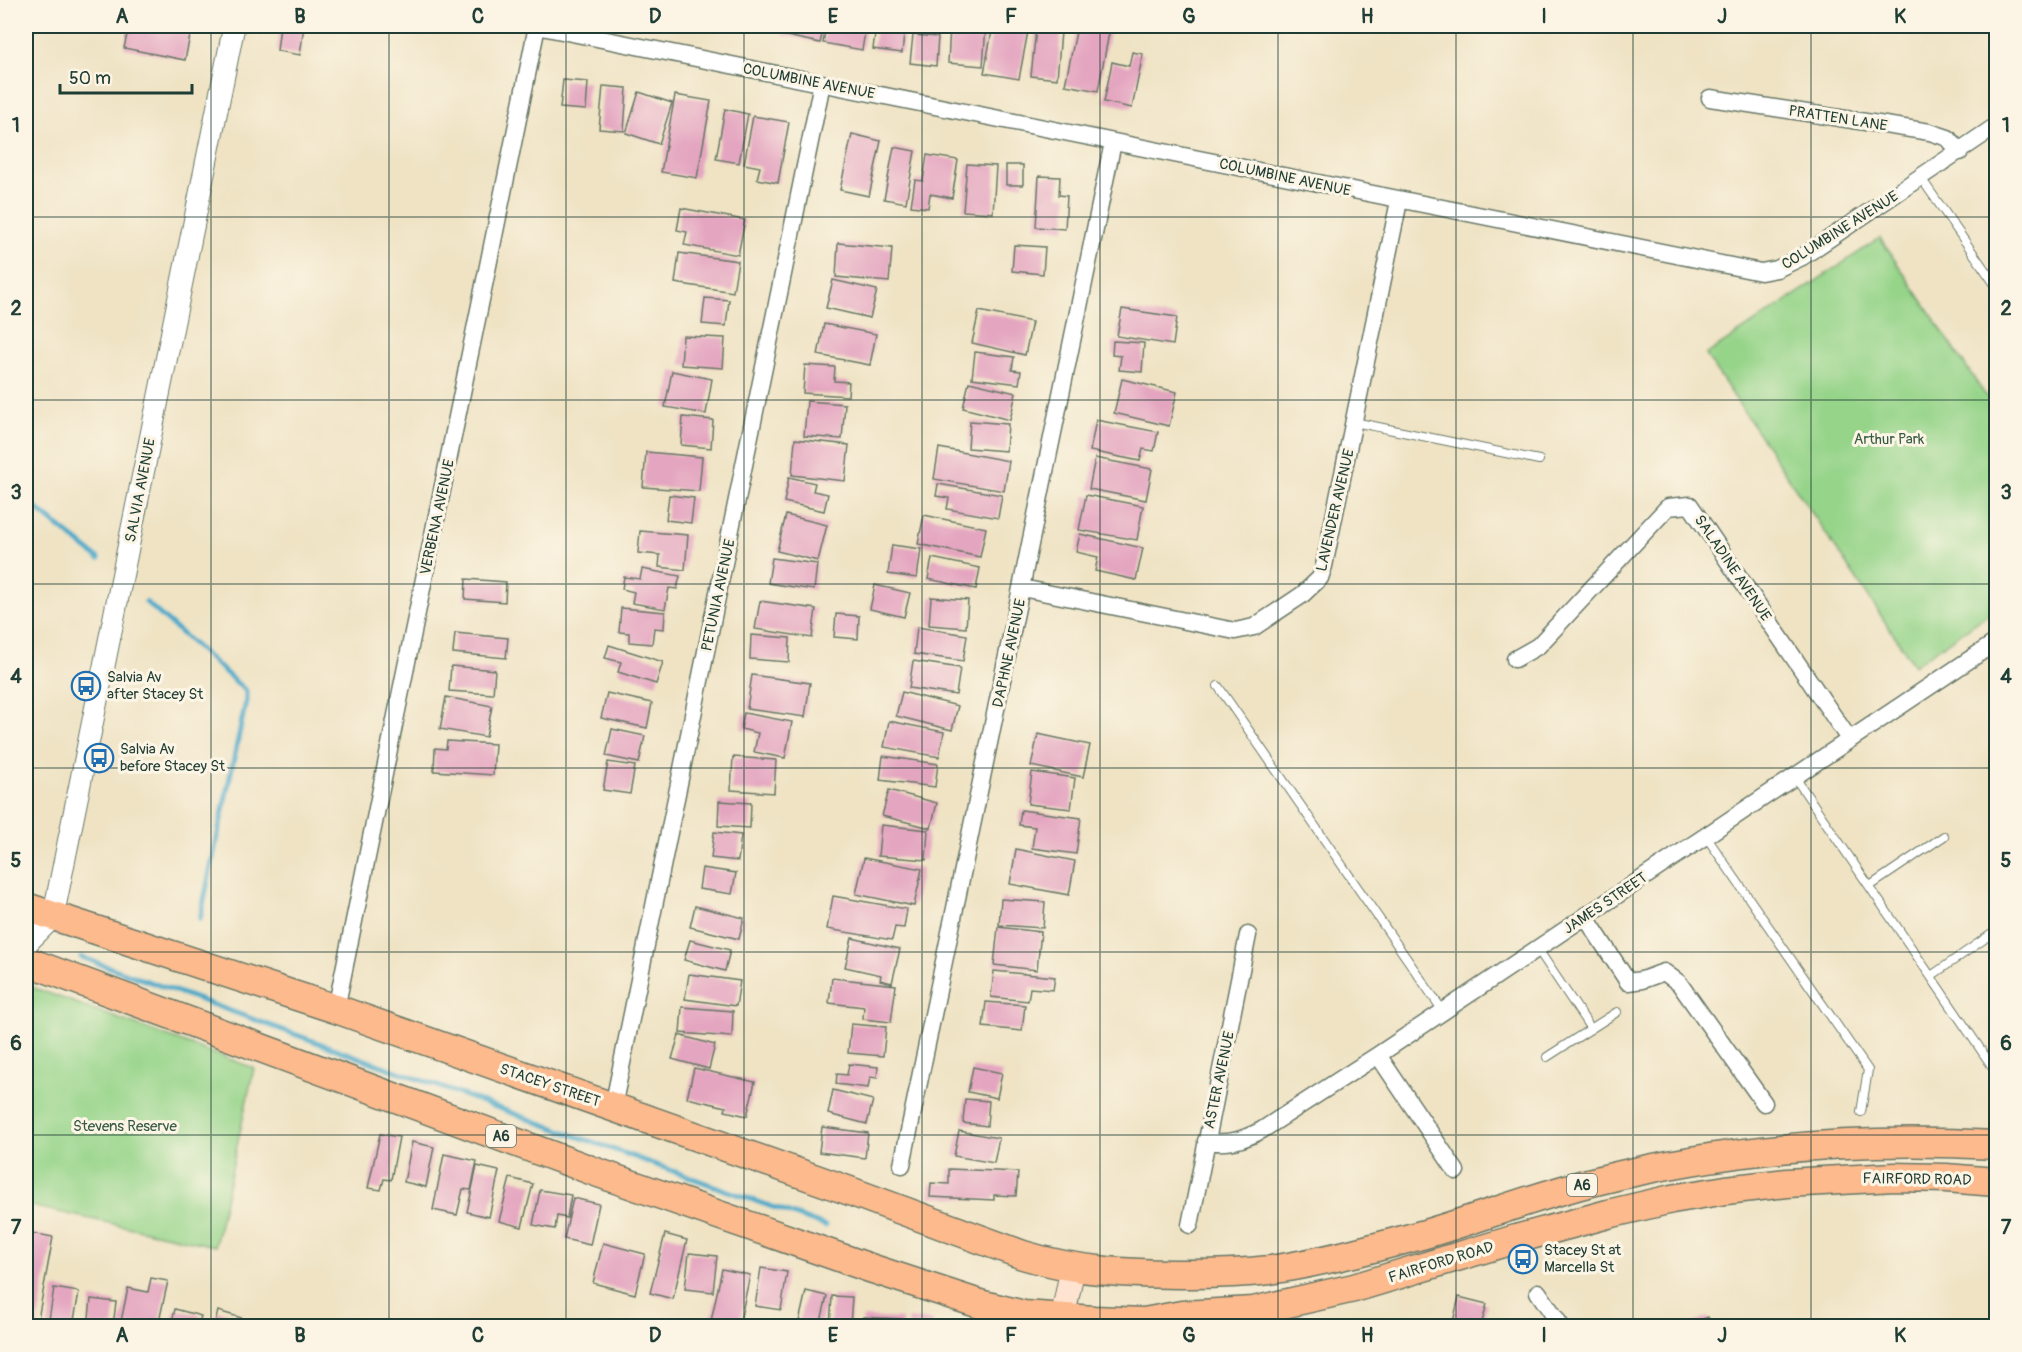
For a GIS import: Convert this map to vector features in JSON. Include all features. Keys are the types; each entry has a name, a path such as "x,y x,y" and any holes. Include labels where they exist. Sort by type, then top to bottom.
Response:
{"highway":[{"name":"STACEY STREET","path":"26,907 336,1009 847,1190 1023,1255 1073,1266"},
{"name":"A6","path":"26,961 596,1172 870,1268 980,1304 1062,1322"},
{"name":"A6","path":"1073,1266 1106,1272 1149,1274 1209,1274 1267,1270 1368,1250 1596,1181 1714,1157 1777,1148 1832,1144 1889,1142 1996,1145"},
{"name":"FAIRFORD ROAD","path":"1062,1322 1095,1320 1144,1322 1182,1315 1253,1311 1354,1288 1608,1214 1672,1199 1726,1190 1787,1183 1884,1178 1946,1178 1996,1182"},
{"path":"980,1304 991,1311 1005,1326"}],"main road":[{"path":"1062,1322 1073,1266"}],"street":[{"name":"SALVIA AVENUE","path":"53,917 234,26"},
{"name":"COLUMBINE AVENUE","path":"537,26 1761,272 1778,269 1792,263 1996,126"},
{"name":"VERBENA AVENUE","path":"336,1009 537,26"},
{"name":"PETUNIA AVENUE","path":"614,1107 822,83"},
{"name":"PRATTEN LANE","path":"1710,98 1930,132 1948,138 1960,152"},
{"name":"DAPHNE AVENUE","path":"902,1165 1023,588 1113,142"},
{"name":"LAVENDER AVENUE","path":"1023,588 1234,631 1254,627 1302,595 1320,578 1399,201"},
{"name":"SALADINE AVENUE","path":"1515,658 1538,646 1668,507 1690,505 1849,739"},
{"name":"JAMES STREET","path":"1206,1142 1225,1143 1245,1139 1378,1055 1996,642"},
{"path":"1585,916 1628,982 1642,980 1664,972 1679,983 1764,1103"},
{"path":"26,944 53,917"},
{"name":"ASTER AVENUE","path":"1190,1225 1248,935"},
{"path":"1378,1055 1456,1171"},
{"path":"1538,1292 1561,1326"}],"lane":[{"path":"1921,178 1996,286"},
{"path":"1354,422 1539,460"},
{"path":"1218,686 1443,1011"},
{"path":"1794,776 1931,976 1994,1061 1996,1072"},
{"path":"1705,836 1868,1070 1861,1112"},
{"path":"1870,886 1944,836"},
{"path":"1931,976 1996,932"},
{"path":"1537,948 1591,1029"},
{"path":"1548,1057 1617,1012"}],"green space":[{"name":"Arthur Park","path":"1880,238 1996,411 1996,609 1914,665 1706,355"},
{"name":"Stevens Reserve","path":"26,985 254,1068 215,1246 26,1205"}],"building":[{"path":"129,26 165,26 191,31 185,60 124,48"},
{"path":"280,26 304,26 300,55 277,51"},
{"path":"763,26 779,26 778,30"},
{"path":"784,26 824,26 820,43 782,35"},
{"path":"826,26 866,26 862,50 823,43"},
{"path":"876,26 905,26 902,53 873,49"},
{"path":"950,26 986,26 983,66 948,63"},
{"path":"993,26 1029,26 1019,79 984,73"},
{"path":"1077,27 1109,33 1098,91 1065,85"},
{"path":"1036,29 1061,32 1057,79 1031,76"},
{"path":"913,35 938,37 936,66 910,63"},
{"path":"1132,52 1143,54 1132,108 1104,102 1112,62 1129,66"},
{"path":"563,80 588,82 586,110 560,108"},
{"path":"603,86 627,88 624,131 599,129"},
{"path":"639,92 672,103 659,144 626,133"},
{"path":"675,95 711,101 697,178 661,172"},
{"path":"725,109 748,114 739,163 716,159"},
{"path":"753,116 789,122 778,183 757,179 760,167 744,164"},
{"path":"852,134 881,141 869,196 840,190"},
{"path":"894,147 915,151 906,203 884,199"},
{"path":"927,155 958,160 952,198 930,194 928,208 911,206 915,180 923,181"},
{"path":"967,164 996,166 993,213 963,211"},
{"path":"1006,165 1023,165 1023,185 1006,185"},
{"path":"1039,176 1060,177 1059,195 1067,196 1065,229 1036,227"},
{"path":"681,208 745,220 738,255 684,245 687,232 677,230"},
{"path":"838,243 892,248 889,282 836,277"},
{"path":"1014,245 1045,247 1043,274 1012,271"},
{"path":"679,253 738,261 733,292 675,283"},
{"path":"833,280 877,290 870,318 826,308"},
{"path":"705,298 729,300 726,326 702,324"},
{"path":"1122,309 1177,317 1173,345 1117,336"},
{"path":"979,311 1032,322 1025,355 972,343"},
{"path":"824,324 876,334 870,365 818,355"},
{"path":"683,336 725,338 723,368 681,365"},
{"path":"1113,341 1144,343 1142,372 1119,370 1121,356 1112,355"},
{"path":"975,352 1014,357 1012,370 1021,371 1019,384 972,378"},
{"path":"805,365 835,367 834,381 849,382 848,396 803,393"},
{"path":"672,371 712,379 706,414 665,407"},
{"path":"1122,379 1177,392 1169,426 1114,413"},
{"path":"969,382 1016,393 1010,420 963,408"},
{"path":"807,401 845,404 842,439 804,436"},
{"path":"683,417 713,420 711,448 681,445"},
{"path":"1096,420 1158,432 1154,451 1143,449 1140,461 1090,451"},
{"path":"970,421 1008,424 1006,451 968,448"},
{"path":"795,439 849,445 845,481 792,475"},
{"path":"939,448 1009,461 1004,491 934,479"},
{"path":"646,452 702,457 699,491 643,487"},
{"path":"1095,458 1152,469 1146,500 1089,489"},
{"path":"789,477 815,483 813,491 828,494 824,511 784,502"},
{"path":"938,484 1002,495 998,518 947,509 949,498 936,496"},
{"path":"669,495 694,498 691,523 666,520"},
{"path":"1086,495 1143,506 1137,540 1079,530"},
{"path":"786,515 827,525 818,561 777,551"},
{"path":"924,515 986,528 980,557 918,544"},
{"path":"640,531 688,535 685,570 659,567 660,555 638,553"},
{"path":"1080,534 1143,548 1136,580 1095,571 1098,557 1076,552"},
{"path":"892,545 921,549 917,578 888,574"},
{"path":"772,558 817,564 814,590 768,583"},
{"path":"932,558 980,568 976,589 928,579"},
{"path":"642,569 680,576 677,589 669,588 665,609 632,603 634,592 622,589 624,577 640,579"},
{"path":"466,579 506,582 505,602 465,599"},
{"path":"875,585 910,593 904,617 870,609"},
{"path":"931,597 968,600 966,628 929,625"},
{"path":"760,601 816,609 812,638 755,629"},
{"path":"621,608 665,612 664,629 654,628 652,644 629,642 629,633 619,632"},
{"path":"836,614 859,616 858,639 834,637"},
{"path":"917,627 967,635 963,661 914,654"},
{"path":"455,633 508,638 506,658 453,653"},
{"path":"751,635 790,638 789,662 750,659"},
{"path":"609,645 663,662 656,684 618,672 621,662 605,658"},
{"path":"913,661 960,668 956,695 909,688"},
{"path":"451,666 495,670 493,694 449,691"},
{"path":"752,675 810,683 805,717 747,709"},
{"path":"902,692 958,706 952,730 896,716"},
{"path":"607,693 652,703 647,728 601,718"},
{"path":"446,697 492,706 486,737 440,729"},
{"path":"744,713 792,722 785,758 754,752 758,733 741,729"},
{"path":"889,721 944,732 939,757 884,747"},
{"path":"612,729 645,736 639,763 606,756"},
{"path":"1038,734 1090,745 1083,777 1031,766"},
{"path":"447,741 495,744 493,775 434,771 435,748 446,749"},
{"path":"883,756 938,764 935,787 880,780"},
{"path":"733,757 776,760 774,793 731,790"},
{"path":"608,762 635,766 630,794 603,790"},
{"path":"1032,772 1075,778 1071,809 1028,804"},
{"path":"889,790 937,803 931,828 882,816"},
{"path":"719,801 751,803 750,828 718,826"},
{"path":"1021,810 1081,818 1076,854 1032,848 1035,827 1019,825"},
{"path":"881,825 928,830 926,860 878,856"},
{"path":"714,832 741,835 738,861 711,858"},
{"path":"1016,849 1075,861 1069,895 1010,884"},
{"path":"864,858 922,869 914,906 856,894"},
{"path":"702,868 736,873 732,894 699,889"},
{"path":"833,896 907,909 904,928 895,927 892,940 827,929"},
{"path":"1001,899 1045,902 1043,928 999,925"},
{"path":"695,906 744,918 739,939 690,927"},
{"path":"998,927 1041,932 1037,970 994,965"},
{"path":"852,938 900,949 892,983 880,980 881,975 845,967"},
{"path":"690,940 730,950 725,971 684,960"},
{"path":"994,971 1055,977 1053,990 1030,988 1028,1001 991,997"},
{"path":"689,974 740,981 736,1006 685,999"},
{"path":"832,978 896,985 891,1022 863,1019 864,1007 829,1003"},
{"path":"986,1002 1025,1005 1022,1031 983,1027"},
{"path":"682,1007 733,1011 732,1037 680,1033"},
{"path":"851,1024 886,1027 883,1056 848,1053"},
{"path":"679,1035 715,1045 709,1069 672,1059"},
{"path":"849,1064 878,1067 877,1078 870,1077 868,1088 836,1084 837,1074 847,1075"},
{"path":"973,1067 1002,1073 997,1098 968,1092"},
{"path":"694,1068 755,1082 747,1116 725,1111 726,1107 687,1098"},
{"path":"833,1090 873,1100 867,1124 828,1114"},
{"path":"965,1099 989,1101 987,1126 963,1123"},
{"path":"822,1127 868,1133 865,1158 819,1152"},
{"path":"959,1131 999,1138 994,1163 954,1156"},
{"path":"380,1134 399,1137 391,1180 384,1179 381,1190 368,1188"},
{"path":"412,1142 434,1147 426,1187 404,1182"},
{"path":"444,1154 477,1161 471,1190 463,1189 457,1215 433,1210"},
{"path":"477,1166 499,1171 489,1217 467,1212"},
{"path":"949,1169 1018,1172 1016,1196 994,1195 994,1200 930,1197 931,1183 949,1184"},
{"path":"510,1178 533,1184 522,1227 499,1221"},
{"path":"540,1190 571,1195 567,1218 557,1216 555,1229 533,1225"},
{"path":"573,1198 599,1204 590,1245 564,1239"},
{"path":"26,1232 53,1237 37,1325 26,1323"},
{"path":"665,1234 687,1240 673,1299 650,1293"},
{"path":"603,1243 645,1254 635,1294 593,1283"},
{"path":"689,1253 717,1256 713,1292 685,1289"},
{"path":"761,1268 787,1272 781,1310 755,1306"},
{"path":"722,1269 750,1275 739,1326 710,1326"},
{"path":"151,1278 168,1281 158,1326 120,1326 128,1288 148,1292"},
{"path":"54,1288 79,1292 73,1326 48,1326"},
{"path":"806,1291 827,1296 820,1326 798,1326"},
{"path":"832,1296 852,1297 850,1326 830,1326"},
{"path":"1459,1297 1487,1304 1481,1326 1452,1326"},
{"path":"91,1299 116,1302 113,1326 88,1326"},
{"path":"175,1309 201,1316 198,1326 171,1326"},
{"path":"218,1311 245,1319 242,1326 214,1326"},
{"path":"863,1317 902,1319 902,1326 862,1326"},
{"path":"1708,1317 1713,1326 1687,1326"},
{"path":"909,1319 933,1321 933,1326 908,1326"}],"waterway":[{"path":"26,500 99,559"},
{"path":"146,602 246,691 246,701 200,919"},
{"path":"81,957 825,1226"}],"place":[{"name":"Salvia Av after Stacey St","path":"86,686"},
{"name":"Salvia Av before Stacey St","path":"99,758"},
{"name":"Stacey St at Marcella St","path":"1523,1259"}]}
